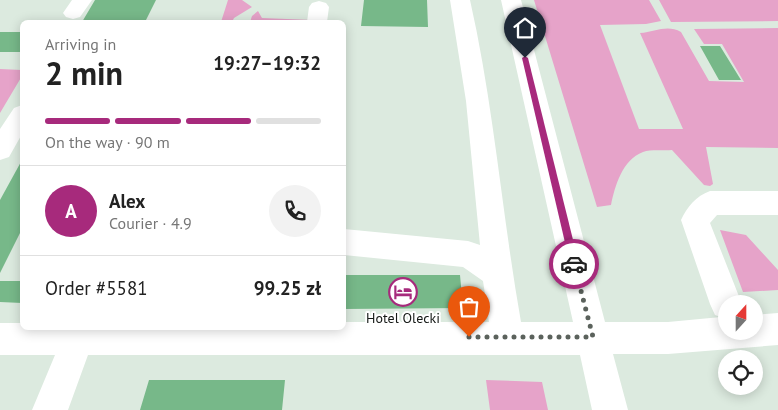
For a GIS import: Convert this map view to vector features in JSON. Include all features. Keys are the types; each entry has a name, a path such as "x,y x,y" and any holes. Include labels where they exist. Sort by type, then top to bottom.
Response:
{"street":[{"path":"460,0 480,118 507,337"},
{"path":"511,0 610,410"},
{"path":"0,150 20,117"},
{"path":"728,295 695,220 710,203 778,203"},
{"path":"346,242 468,254 498,274"},
{"path":"763,328 778,329"},
{"path":"0,339 78,339 273,333 668,338 718,330"},
{"path":"50,410 78,339"}],"shaded area":[{"path":"228,0 242,0 252,7 233,20 222,20"},
{"path":"534,0 649,0 661,21 646,24 600,25 639,129 683,129 640,33 666,29 681,32 709,81 744,82 722,44 704,44 694,29 778,28 778,148 706,147 713,184 710,186 704,185 672,150 643,152 625,167 617,182 611,205 597,207"},
{"path":"659,0 778,0 778,21 671,22"},
{"path":"258,11 262,18 312,20 251,20"},
{"path":"0,69 20,70 20,79 0,113"},
{"path":"720,230 746,235 778,270 778,290 743,292"},
{"path":"486,380 542,382 548,410 490,410"}],"building":[{"path":"95,0 156,0 146,20 83,20"},
{"path":"364,0 427,0 428,27 361,26"},
{"path":"0,32 20,32 20,52 0,52"},
{"path":"700,46 720,46 741,80 719,80"},
{"path":"20,164 20,233 0,273 0,200"},
{"name":"Hotel Olecki","path":"346,275 460,275 463,308 346,309"},
{"path":"0,281 20,281 20,303 0,302"},
{"path":"149,380 285,380 282,410 140,410"}],"way so far":[{"path":"469,337 593,337 574,264"}],"place":[{"name":"Hotel Olecki","path":"403,292"}],"route":[{"path":"525,58 574,264"}]}
